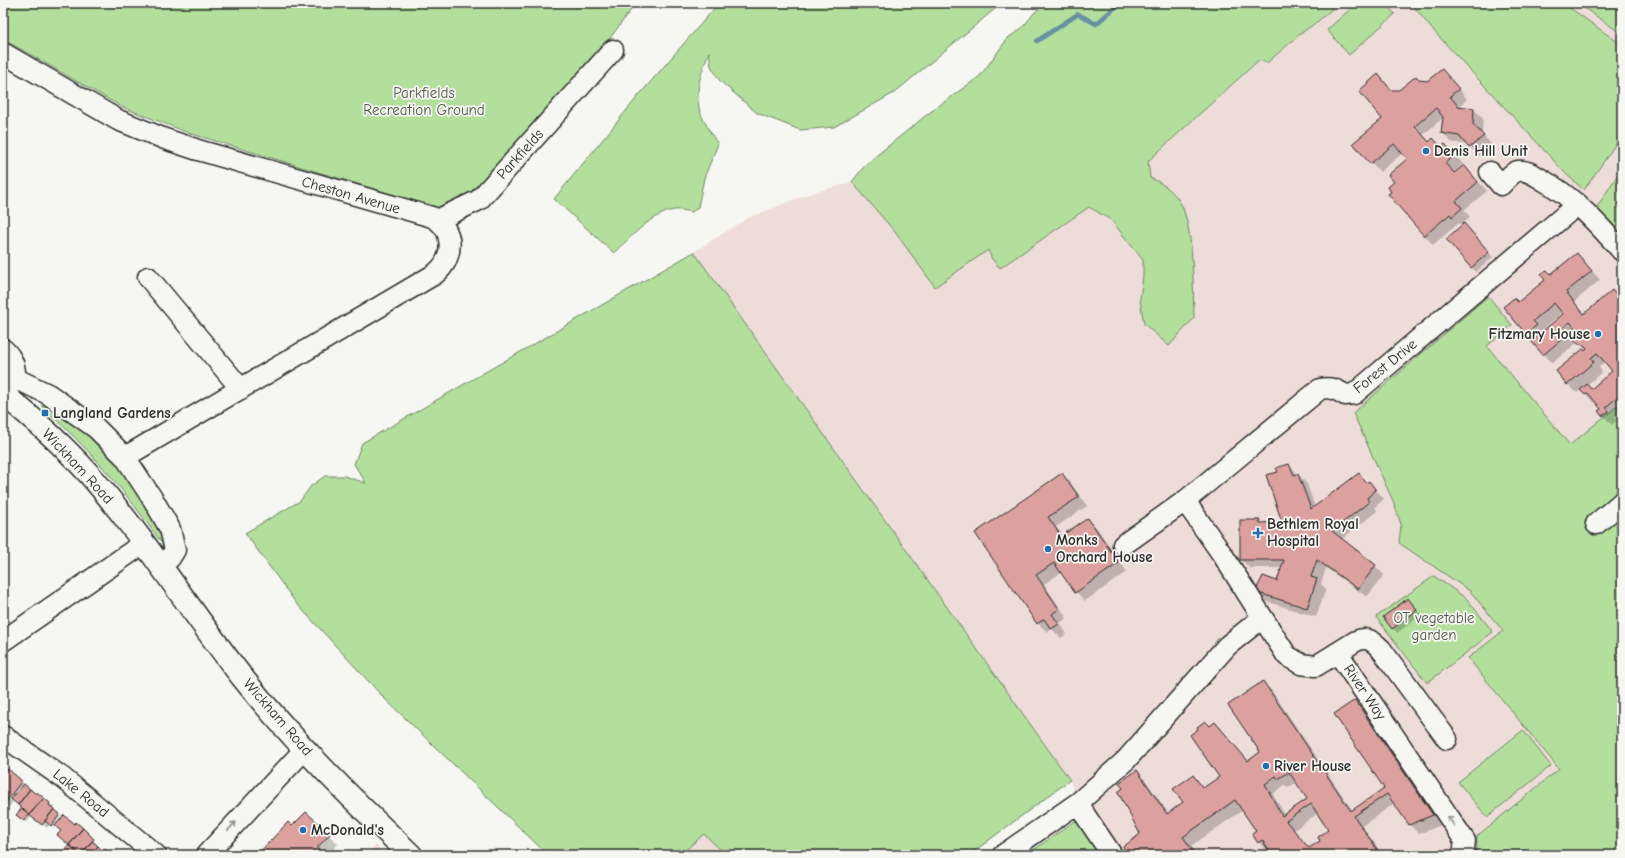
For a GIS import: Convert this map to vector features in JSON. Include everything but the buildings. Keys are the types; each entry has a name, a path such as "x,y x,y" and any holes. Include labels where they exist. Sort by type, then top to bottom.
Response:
{"highway":[{"name":"Wickham Road","path":"7,388 44,429 80,464 114,504 242,676 305,749 411,855"}],"street":[{"name":"Parkfields","path":"437,220 479,200 613,50"},
{"name":"Cheston Avenue","path":"3,53 118,120 165,139 437,220"},
{"path":"1490,172 1501,185 1516,172 1522,171 1533,174 1557,188 1578,204 1622,251"},
{"name":"Forest Drive","path":"1123,545 1185,501 1320,389 1329,387 1337,389 1345,395 1354,394 1578,204"},
{"path":"125,457 416,286 440,270 445,264 450,246 447,231 437,220"},
{"path":"148,277 241,389"},
{"path":"3,349 15,364 7,388"},
{"path":"7,388 23,382 48,394 96,428 125,457 154,500 170,528 176,550 170,558 160,565"},
{"name":"River Way","path":"1185,501 1224,557 1287,656 1301,664 1316,666 1338,653 1465,841 1463,855"},
{"path":"1596,524 1622,502"},
{"path":"3,640 144,543"},
{"path":"1003,855 1079,802 1126,760 1227,646 1262,618"},
{"path":"1338,653 1361,639 1368,639 1375,643 1447,739"},
{"name":"Lake Road","path":"3,736 63,778 156,855"},
{"path":"206,855 305,749"},
{"path":"1079,802 1085,815 1112,855"}],"shaded area":[{"name":"Bethlem Royal Hospital","path":"1339,3 1411,3 1431,28 1584,190 1622,135 1622,855 1107,855 1081,817 1070,780 694,252 746,219 806,195 852,182 895,232 988,250 992,259 1148,161 1259,60 1267,63"},
{"path":"1563,3 1622,3 1622,45"},
{"path":"704,834 726,855 680,855"},
{"path":"376,845 386,855 366,855"}],"green space":[{"name":"Parkfields Recreation Ground","path":"3,3 636,3 599,53 475,194 437,208 189,133 122,107 3,39"},
{"path":"719,3 1002,3 894,93 834,127 800,130 757,113 720,81 711,66 709,52 700,79 698,101 702,117 718,144 704,178 698,207 692,212 674,210 657,216 641,227 614,253 554,199 640,94"},
{"path":"1046,3 1339,3 1267,63 1259,60 1148,161 1150,178 1170,190 1183,208 1187,220 1191,248 1194,318 1169,346 1144,324 1140,299 1143,276 1143,260 1111,220 1089,207 1000,268 992,259 988,250 935,287 895,232 852,182 866,164 929,113 980,76 1008,38 1022,28 1035,12"},
{"path":"1357,3 1385,3 1395,14 1349,55 1327,30"},
{"path":"1411,3 1563,3 1622,45 1622,135 1584,190 1568,176 1431,28"},
{"path":"1577,3 1622,3 1622,34"},
{"path":"1622,168 1622,238 1595,210"},
{"path":"694,252 1070,780 969,855 726,855 704,834 680,855 548,855 384,698 296,603 245,533 300,501 311,486 325,476 344,476 366,483 354,464 362,443"},
{"path":"1488,296 1512,325 1487,346 1570,445 1622,402 1622,716 1619,718 1622,722 1622,855 1474,855 1477,851 1477,836 1559,769 1468,658 1503,631 1470,591 1399,543 1401,524 1393,501 1353,413"},
{"path":"42,404 73,423 109,455 130,482 147,509 163,542 161,542 134,505 106,471 59,422 42,407"},
{"name":"OT vegetable garden","path":"1434,576 1467,599 1493,632 1427,683 1376,617"},
{"path":"1523,730 1551,766 1487,817 1458,782"},
{"path":"1081,817 1107,855 1026,855"}],"waterway":[{"path":"1037,41 1078,14 1096,24 1118,5"}],"place":[{"name":"Denis Hill Unit","path":"1426,151"},
{"name":"Fitzmary House","path":"1598,334"},
{"name":"Langland Gardens","path":"45,413"},
{"name":"Bethlem Royal Hospital","path":"1258,533"},
{"name":"Monks Orchard House","path":"1048,549"},
{"name":"River House","path":"1266,766"},
{"name":"McDonald's","path":"303,830"}]}
